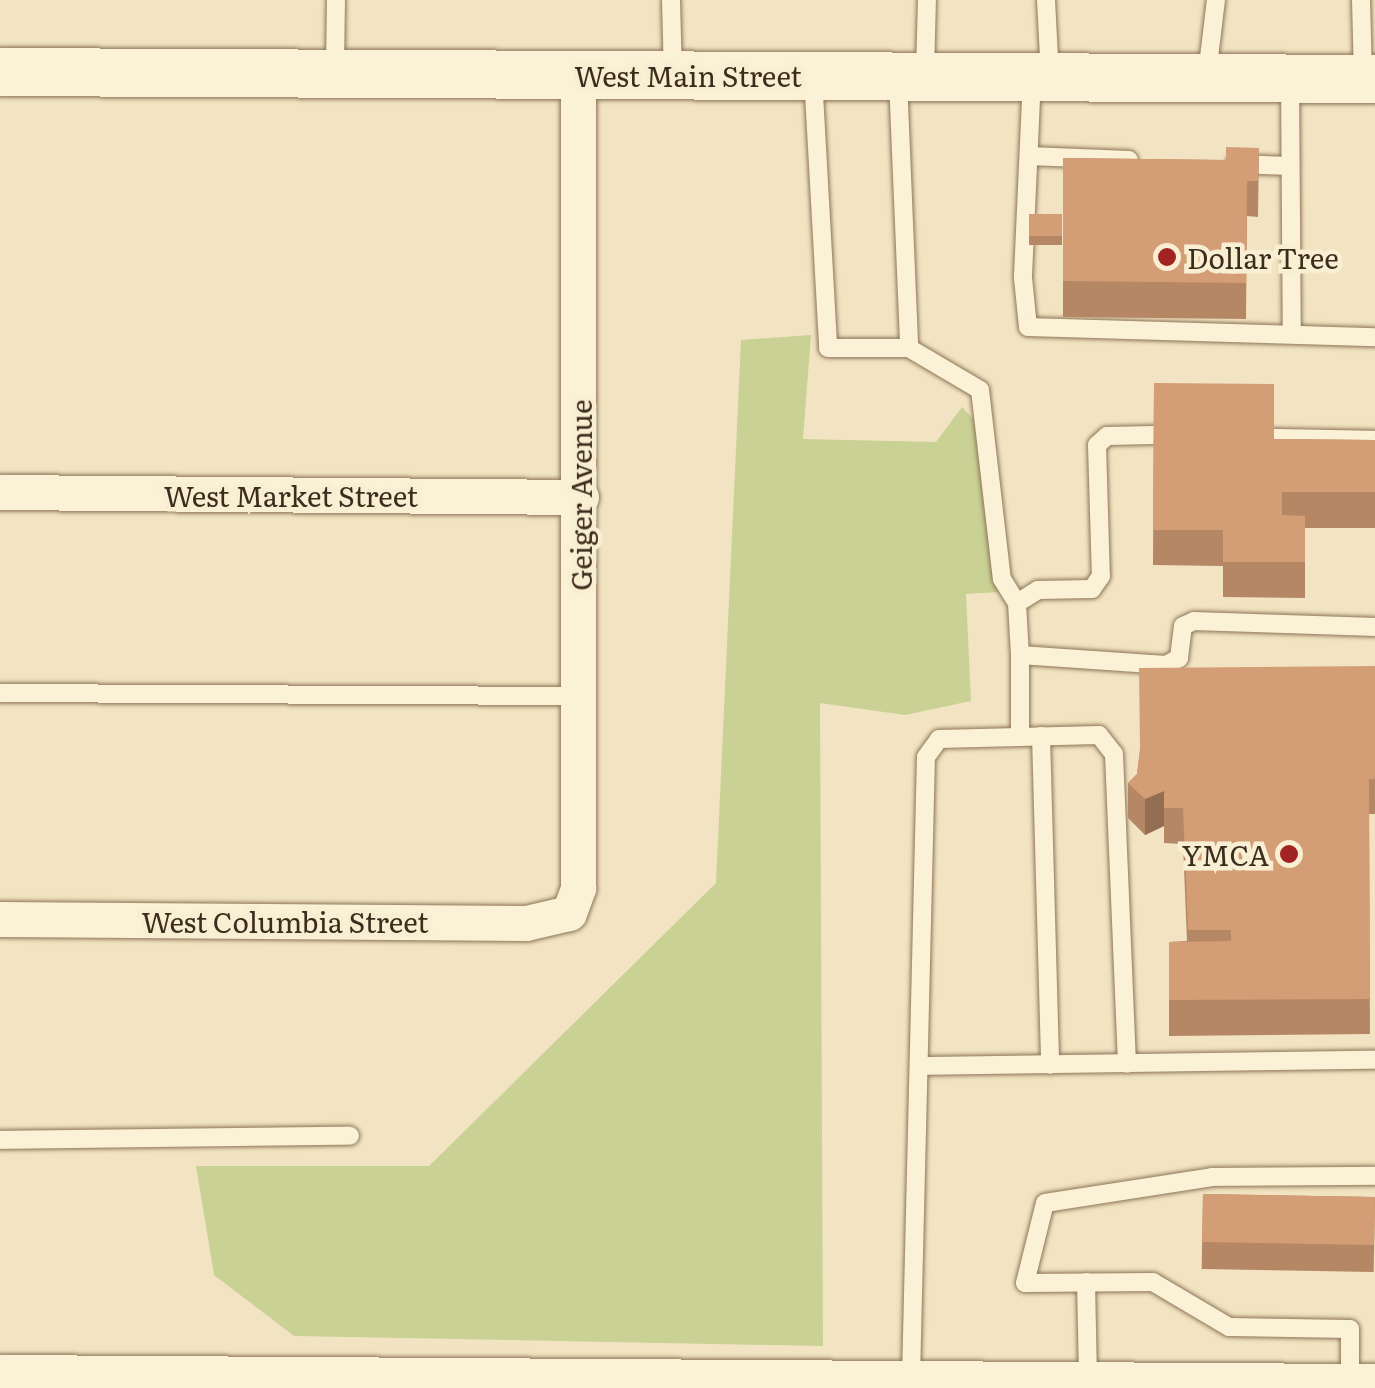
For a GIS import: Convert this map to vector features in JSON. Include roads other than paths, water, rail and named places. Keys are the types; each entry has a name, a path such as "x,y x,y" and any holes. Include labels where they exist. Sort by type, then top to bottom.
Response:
{"street":[{"name":"West Main Street","path":"0,72 1369,79"},
{"name":"Geiger Avenue","path":"569,914 578,888 578,75"},
{"name":"West Market Street","path":"0,492 581,497"},
{"name":"West Columbia Street","path":"0,919 526,923 569,914"},
{"path":"0,1372 674,1382 911,1378 1022,1384 1088,1380 1363,1381"}],"lane":[{"path":"336,0 336,74"},
{"path":"671,0 673,75"},
{"path":"909,348 911,76 927,0"},
{"path":"1046,0 1041,77 1029,156 1023,278 1028,328 1375,337"},
{"path":"1206,78 1216,0"},
{"path":"1361,0 1369,79"},
{"path":"813,76 828,348 909,348 980,390 1002,579 1017,603 1020,737"},
{"path":"1290,78 1292,334"},
{"path":"1029,156 1141,160"},
{"path":"1216,163 1290,166"},
{"path":"1017,603 1038,590 1092,589 1101,576 1097,445 1108,436 1154,434"},
{"path":"1274,438 1375,440"},
{"path":"1020,654 1036,661 1166,665 1179,658 1183,626 1194,621 1375,628"},
{"path":"0,693 580,696"},
{"path":"911,1378 926,756 940,739 1099,735 1114,754 1127,1064"},
{"path":"1040,736 1050,1065"},
{"path":"919,1066 1375,1060"},
{"path":"0,1140 350,1136"},
{"path":"1363,1381 1350,1329 1229,1327 1152,1282 1025,1283 1045,1203 1212,1176 1375,1176"},
{"path":"1086,1282 1088,1380"}],"place":[{"name":"Dollar Tree","path":"1167,257"},
{"name":"YMCA","path":"1289,854"}]}
